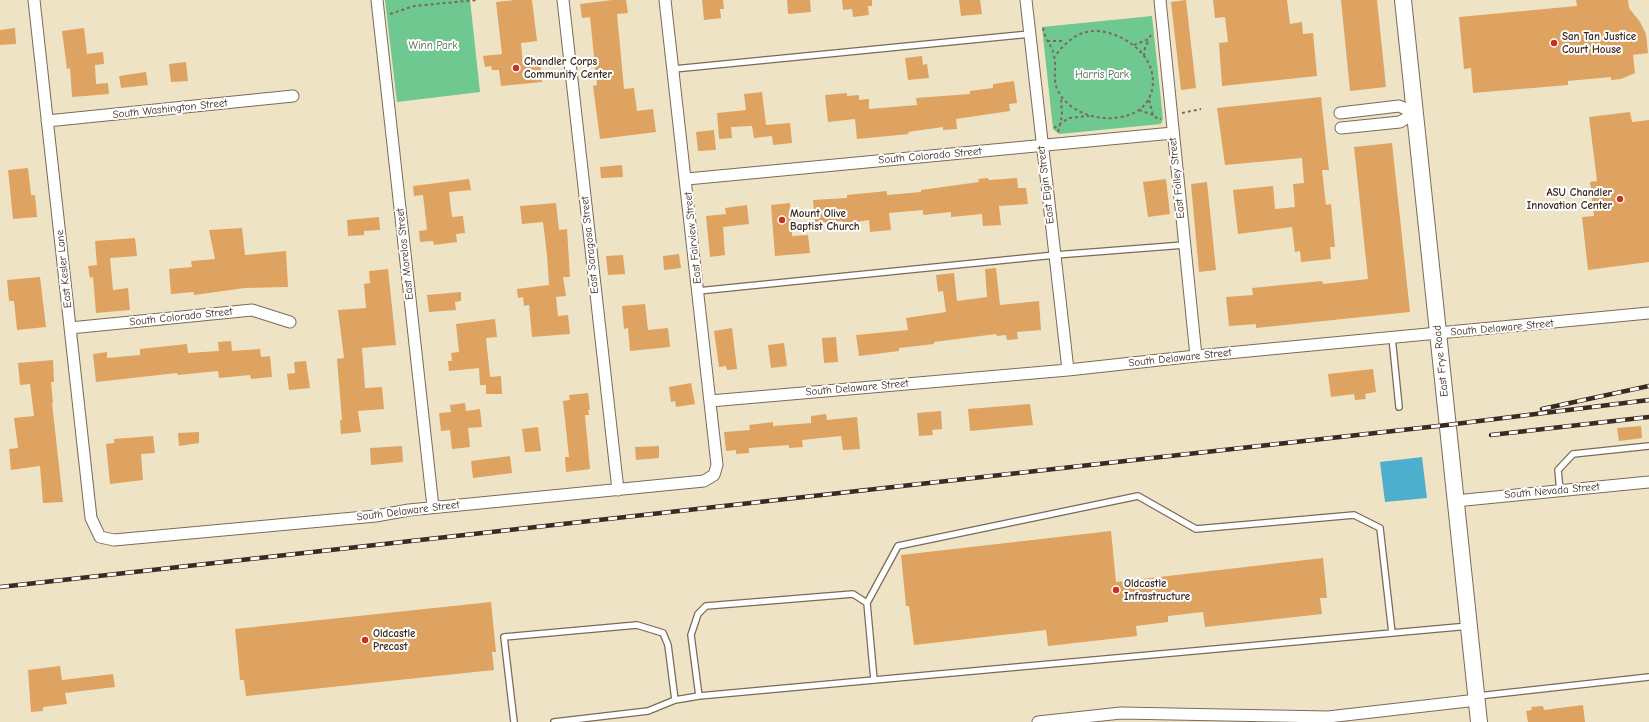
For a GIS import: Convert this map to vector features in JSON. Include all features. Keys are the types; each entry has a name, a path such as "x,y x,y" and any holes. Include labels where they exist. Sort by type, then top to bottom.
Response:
{"street":[{"name":"East Kesler Lane","path":"34,0 91,518 100,537"},
{"name":"East Morelos Street","path":"377,0 433,507"},
{"name":"East Saragosa Street","path":"562,0 618,490"},
{"name":"East Fairview Street","path":"665,0 687,179 718,465 714,475"},
{"name":"East Elgin Street","path":"1026,0 1068,370"},
{"name":"East Folley Street","path":"1160,0 1166,117 1173,132 1196,356"},
{"name":"East Frye Road","path":"1403,0 1479,722"},
{"name":"South Washington Street","path":"47,121 293,96"},
{"path":"1340,113 1399,106 1415,113"},
{"path":"1341,128 1400,122 1415,113"},
{"name":"South Colorado Street","path":"687,179 1173,132"},
{"name":"South Colorado Street","path":"70,328 252,310 290,322"},
{"name":"South Delaware Street","path":"710,401 1068,370 1196,356 1649,313"},
{"name":"South Delaware Street","path":"100,537 122,540 376,516 433,507 704,481 714,475"},
{"name":"South Nevada Street","path":"1455,501 1649,482"},
{"path":"1038,722 1120,714 1328,717 1477,698"}],"lane":[{"path":"674,69 1030,34"},
{"path":"698,291 1054,255 1184,245"},
{"path":"1392,338 1399,406"},
{"path":"1560,491 1558,470 1573,454 1649,446"},
{"path":"874,680 867,603 898,546 1138,496 1196,528 1354,515 1380,528 1392,633"},
{"path":"699,696 691,635 698,614 706,606 853,594 867,603"},
{"path":"514,722 504,637 637,625 664,633 668,645 675,700"},
{"path":"554,722 648,711 675,700 699,696 1469,626"},
{"path":"1477,698 1649,677"}],"path":[{"path":"379,15 395,13 414,6 476,0"},
{"path":"1043,28 1044,38 1055,56 1054,79 1061,96 1062,116 1058,132"},
{"path":"1144,57 1145,47 1152,36 1151,30"},
{"path":"1054,128 1069,118 1090,116 1112,118 1139,110 1148,99 1153,84 1152,72 1144,57 1134,45 1115,34 1104,31 1082,33 1068,41 1055,56"},
{"path":"1134,45 1149,39"},
{"path":"1047,41 1068,41"},
{"path":"1061,96 1074,108 1090,116"},
{"path":"1148,99 1153,115"},
{"path":"1139,110 1153,115 1158,120 1201,109"}],"green space":[{"name":"Winn Park","path":"385,0 470,0 480,92 397,102"},
{"name":"Harris Park","path":"1152,16 1163,119 1161,124 1059,134 1053,129 1042,27"}],"water":[{"path":"1422,457 1427,498 1385,502 1380,462"}],"building":[{"path":"532,0 537,41 521,43 523,65 540,63 542,82 501,86 499,70 492,70 491,66 485,67 483,56 502,54 496,2"},
{"path":"612,0 626,0 628,13 617,14 624,89 634,88 637,111 653,109 656,132 600,139 593,86 597,85 590,17 582,18 580,4"},
{"path":"702,0 723,0 724,9 720,9 721,18 704,20"},
{"path":"787,0 810,0 811,12 788,14"},
{"path":"842,0 872,0 872,6 868,6 869,15 853,17 852,9 843,10"},
{"path":"959,0 980,0 982,14 961,16"},
{"path":"1186,0 1196,88 1181,90 1171,2"},
{"path":"1213,0 1287,0 1290,24 1302,22 1303,34 1313,33 1317,76 1222,86 1219,43 1228,42 1225,17 1215,18"},
{"path":"1341,0 1377,0 1386,87 1350,91"},
{"name":"San Tan Justice Court House","path":"1576,0 1628,0 1629,8 1640,22 1646,34 1648,53 1633,55 1635,73 1621,79 1611,80 1611,77 1568,81 1568,85 1473,93 1471,68 1464,69 1459,17 1577,6"},
{"path":"15,28 16,44 0,45 0,30"},
{"path":"84,28 87,54 103,52 104,64 95,65 96,84 108,83 109,94 72,97 70,68 67,69 62,31"},
{"path":"922,56 923,65 927,64 929,78 908,80 905,58"},
{"path":"186,62 188,81 171,82 169,64"},
{"path":"146,72 148,85 121,88 119,76"},
{"path":"1014,81 1017,103 1009,104 1010,111 956,119 957,129 943,130 943,127 908,132 909,134 857,139 855,119 828,122 825,95 847,93 847,96 859,95 859,100 869,99 869,109 917,105 916,98 970,94 970,91 993,88 993,84"},
{"path":"762,92 766,125 790,123 792,143 773,145 772,136 754,138 752,126 731,127 732,138 719,139 717,113 746,110 744,94"},
{"path":"1321,97 1329,170 1322,170 1326,205 1331,204 1335,247 1330,247 1331,259 1301,262 1300,251 1295,252 1292,227 1238,234 1233,190 1273,186 1275,209 1295,207 1293,184 1304,183 1302,158 1225,165 1217,108"},
{"name":"ASU Chandler Innovation Center","path":"1630,112 1632,122 1649,120 1649,262 1588,270 1582,217 1594,216 1590,182 1597,181 1589,117"},
{"path":"714,130 716,150 698,151 696,132"},
{"path":"1392,143 1410,312 1256,328 1256,324 1229,326 1226,297 1253,295 1252,288 1322,281 1323,284 1368,279 1354,147"},
{"path":"622,165 623,177 601,178 600,167"},
{"path":"28,168 31,195 35,195 37,217 13,219 8,170"},
{"path":"988,178 989,180 1017,178 1018,188 1026,188 1028,204 999,206 1001,225 983,226 982,214 951,217 951,212 923,215 923,210 889,213 891,230 870,232 869,220 843,224 842,221 815,223 813,200 847,198 847,195 887,191 887,195 921,192 921,190 979,182 978,179"},
{"path":"469,179 471,190 449,192 452,217 463,216 465,233 456,234 457,242 434,245 433,241 420,242 419,231 427,230 423,195 414,196 413,186"},
{"path":"1166,179 1170,214 1148,217 1143,182"},
{"path":"1207,182 1216,270 1199,272 1191,184"},
{"path":"556,203 559,230 567,229 570,277 563,277 566,296 556,297 558,316 568,315 570,334 532,337 529,305 524,306 523,297 518,298 517,289 549,285 547,255 543,222 522,224 520,206"},
{"name":"Mount Olive Baptist Church","path":"790,203 792,236 808,235 810,253 775,256 771,205"},
{"path":"747,205 749,224 723,227 725,255 710,257 706,216 726,214 725,208"},
{"path":"379,217 380,230 364,231 364,235 348,236 347,220"},
{"path":"242,228 245,255 286,251 288,287 245,288 194,295 194,292 171,294 169,269 192,267 191,261 215,259 209,230"},
{"path":"135,238 137,256 110,258 113,290 128,288 130,310 96,313 93,277 90,278 88,266 97,265 95,241"},
{"path":"679,254 681,268 664,270 663,256"},
{"path":"623,255 625,274 608,275 606,256"},
{"path":"996,268 1000,305 1039,301 1041,330 1017,332 1018,339 1007,340 1006,335 997,336 996,334 934,342 934,344 899,348 899,351 859,356 856,335 908,330 906,318 946,312 943,291 938,292 936,275 954,273 957,301 987,297 985,269"},
{"path":"388,269 396,345 362,348 365,388 382,387 384,409 358,411 361,432 341,434 340,420 342,420 337,359 344,358 338,310 366,308 364,284 370,283 369,271"},
{"path":"40,277 46,327 17,330 14,301 9,301 7,280"},
{"path":"461,292 461,301 455,302 456,310 429,312 427,295"},
{"path":"645,304 648,330 668,328 670,347 630,351 628,328 624,329 622,306"},
{"path":"495,319 497,337 486,338 490,377 501,376 502,394 486,394 486,385 480,385 479,368 449,371 448,361 452,361 451,353 459,352 456,324"},
{"path":"732,328 737,369 727,370 726,366 719,367 714,331"},
{"path":"836,337 838,362 824,363 822,338"},
{"path":"231,341 232,351 260,349 261,357 270,356 272,377 251,379 250,375 219,378 218,371 178,375 177,373 96,382 93,354 107,352 107,358 140,355 140,349 187,344 188,353 219,351 218,342"},
{"path":"784,343 787,366 771,368 768,345"},
{"path":"53,360 54,382 51,382 52,403 63,502 43,503 40,466 11,470 9,449 18,448 14,418 34,416 30,384 20,385 18,363"},
{"path":"306,361 310,388 289,390 287,374 295,373 294,362"},
{"path":"1373,369 1376,392 1365,394 1366,399 1355,400 1354,394 1331,397 1328,374"},
{"path":"691,383 695,404 676,407 675,401 671,402 669,387"},
{"path":"588,393 590,410 588,410 589,415 585,415 590,469 566,472 565,457 569,457 563,401 570,400 569,395"},
{"path":"465,403 466,411 480,409 482,427 468,428 470,447 452,449 450,430 441,431 439,413 451,412 450,405"},
{"path":"1030,404 1033,425 970,431 968,409"},
{"path":"941,411 942,429 932,430 933,435 919,436 917,413"},
{"path":"826,414 827,420 857,417 860,449 843,450 841,436 802,440 803,447 789,448 789,445 749,448 749,453 736,454 736,450 726,451 724,432 750,430 749,425 773,422 773,426 811,423 811,416"},
{"path":"1641,426 1642,438 1619,441 1617,428"},
{"path":"538,427 541,451 525,452 522,429"},
{"path":"199,432 199,443 179,446 178,433"},
{"path":"153,436 155,453 141,454 143,480 110,484 106,444 114,443 114,439"},
{"path":"402,446 403,462 371,465 370,448"},
{"path":"659,446 659,458 636,460 635,447"},
{"path":"510,456 512,473 473,478 471,461"},
{"name":"Oldcastle Infrastructure","path":"1111,531 1116,582 1323,558 1327,598 1320,598 1322,614 1205,627 1203,612 1168,616 1168,622 1136,626 1137,636 1048,646 1046,630 914,645 909,606 906,606 901,555"},
{"name":"Oldcastle Precast","path":"491,602 496,652 492,652 494,670 246,696 244,680 240,680 235,629"},
{"path":"60,666 62,680 113,674 115,687 65,693 67,704 43,707 43,711 31,712 28,670"},
{"path":"1583,705 1585,722 1528,722 1526,711 1532,710 1531,707 1543,706 1544,710"}],"railway":[{"path":"1542,409 1649,386"},
{"path":"0,587 1447,425 1649,400"},
{"path":"1491,435 1649,417"}],"place":[{"name":"San Tan Justice Court House","path":"1554,43"},
{"name":"Chandler Corps Community Center","path":"516,68"},
{"name":"ASU Chandler Innovation Center","path":"1620,199"},
{"name":"Mount Olive Baptist Church","path":"782,220"},
{"name":"Oldcastle Infrastructure","path":"1116,590"},
{"name":"Oldcastle Precast","path":"365,640"}]}
